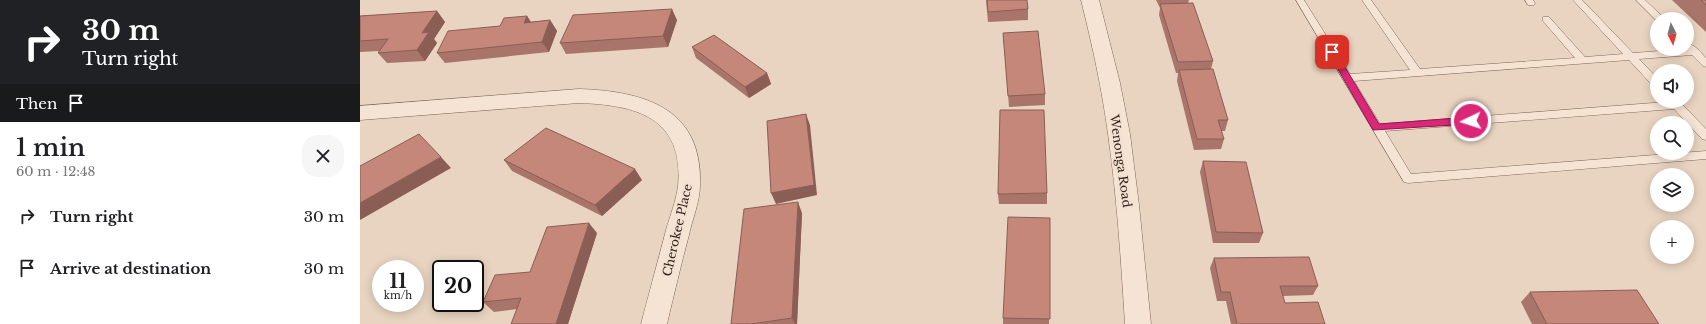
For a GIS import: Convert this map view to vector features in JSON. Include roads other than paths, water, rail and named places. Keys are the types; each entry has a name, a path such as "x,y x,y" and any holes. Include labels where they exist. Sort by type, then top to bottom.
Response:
{"street":[{"name":"Wenonga Road","path":"1090,0 1104,57 1118,133 1130,235 1138,324"},
{"name":"Cherokee Place","path":"360,113 579,96 610,97 651,109 665,118 681,135 689,158 689,186 654,324"}],"lane":[{"path":"1300,0 1408,179 1706,155"},
{"path":"1366,0 1417,73"},
{"path":"1577,0 1650,77"},
{"path":"1640,0 1653,12"},
{"path":"1546,19 1583,61"},
{"path":"1694,53 1706,64"},
{"path":"1347,78 1632,58 1650,55"},
{"path":"1376,128 1650,105"},
{"path":"1680,108 1706,136"}]}
